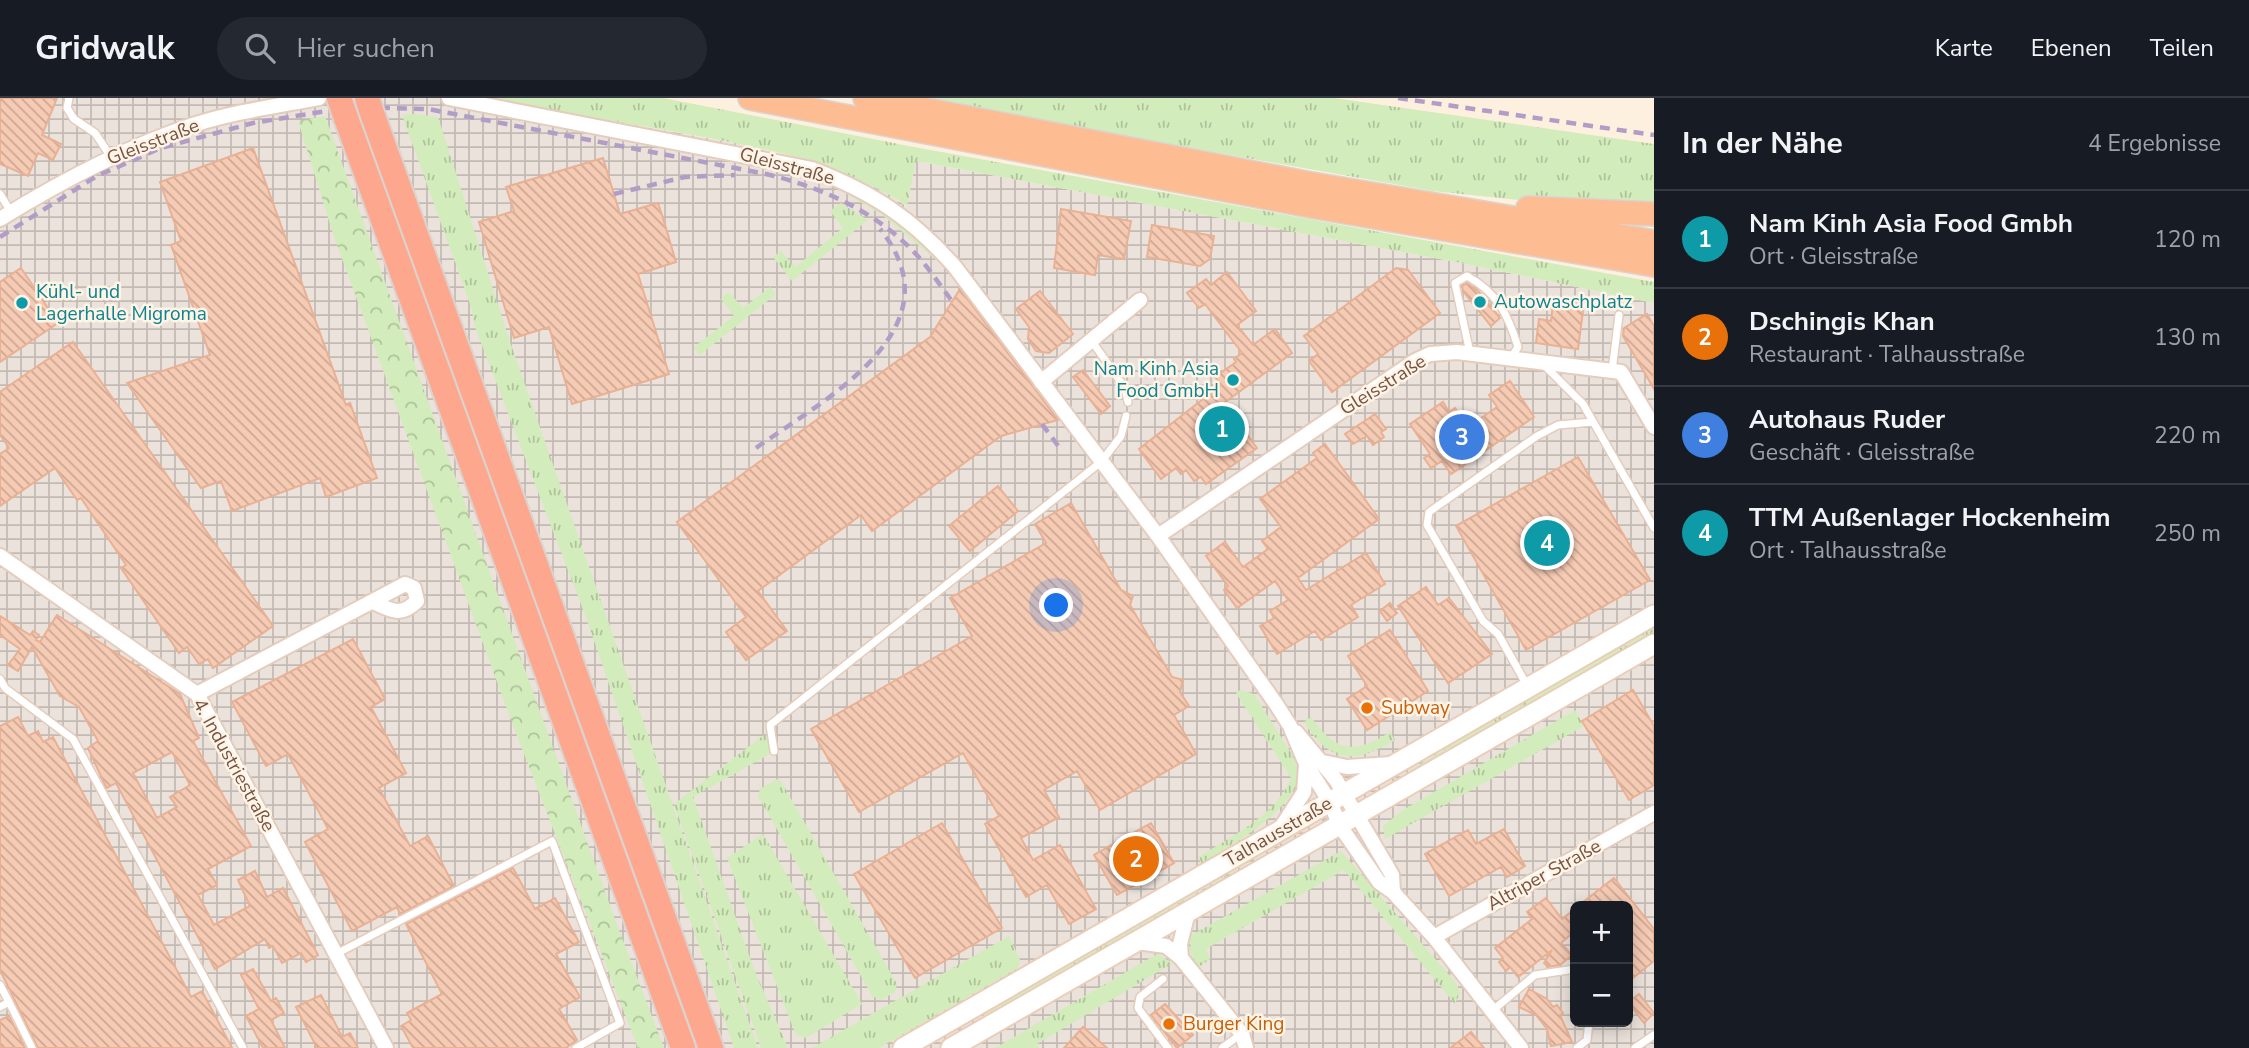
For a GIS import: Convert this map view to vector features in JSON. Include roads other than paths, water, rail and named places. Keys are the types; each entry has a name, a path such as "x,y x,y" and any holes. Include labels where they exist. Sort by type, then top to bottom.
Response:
{"highway":[{"path":"750,98 1311,206 1654,265"},
{"path":"865,98 1473,213 1654,242"},
{"path":"370,107 711,1048"},
{"path":"342,108 683,1048"},
{"path":"1473,213 1522,208 1654,214"}],"main road":[{"name":"Talhausstraße","path":"903,1048 1654,615"},
{"name":"Talhausstraße","path":"951,1048 1654,644"}],"street":[{"name":"Gleisstraße","path":"6,216 111,156 195,124 318,98"},
{"name":"Gleisstraße","path":"449,98 769,159 843,181 895,210 925,233 1158,536 1290,726 1323,762 1336,798"},
{"path":"1041,382 1140,300"},
{"name":"Gleisstraße","path":"1158,536 1415,361 1444,351 1612,370"},
{"path":"1612,370 1621,372 1654,427"},
{"name":"4. Industriestraße","path":"0,556 197,694 386,1048"},
{"path":"197,694 373,602"},
{"name":"Gleisstraße","path":"1290,726 1306,764 1336,798"},
{"path":"1323,762 1348,767 1395,764"},
{"path":"1276,833 1304,792 1306,764"},
{"path":"1336,798 1379,882 1392,892 1434,937 1521,1048"},
{"name":"Altriper Straße","path":"1434,937 1654,813"},
{"path":"1181,958 1180,944 1188,912"},
{"path":"1137,942 1166,946 1181,958 1244,1041"}],"lane":[{"path":"69,98 67,108 74,119 96,133 111,156"},
{"path":"0,194 6,216"},
{"path":"1470,354 1455,283 1467,276 1487,287 1510,322 1518,347 1511,359"},
{"path":"1612,370 1619,315"},
{"path":"1091,340 1125,388 1128,402"},
{"path":"1536,362 1552,370 1583,404 1654,528"},
{"path":"774,751 770,725 1101,462 1121,436 1126,416"},
{"path":"1528,687 1498,634 1483,621 1427,525 1429,512 1537,436 1558,425 1593,422"},
{"path":"0,679 5,688 73,739 243,1048"},
{"path":"336,954 552,841 620,1023 576,1048"},
{"path":"1492,1011 1535,975 1570,970"},
{"path":"1163,979 1140,997 1138,1008 1168,1048"},
{"path":"0,985 32,1048"},
{"path":"0,1007 9,1002"},
{"path":"1577,1048 1587,1040 1588,1027"},
{"path":"1635,1048 1654,1035"},
{"path":"1222,1048 1244,1041"}],"railway":[{"path":"1398,98 1654,135"},
{"path":"0,237 97,176 161,148 253,123 351,107 428,109 766,174 826,193 863,212 897,236 923,262 952,301"},
{"path":"614,194 685,177 735,175"},
{"path":"756,448 846,384 874,358 894,330 904,299 901,265 880,229"},
{"path":"1042,424 1059,447"}],"place":[{"name":"Autowaschplatz","path":"1480,302"},
{"name":"Kühl- und Lagerhalle Migroma","path":"22,303"},
{"name":"Nam Kinh Asia Food GmbH","path":"1233,380"},
{"name":"Nam Kinh Asia Food Gmbh","path":"1222,429"},
{"name":"Autohaus Ruder","path":"1462,437"},
{"name":"TTM Außenlager Hockenheim","path":"1547,543"},
{"name":"Subway","path":"1367,708"},
{"name":"Dschingis Khan","path":"1136,859"},
{"name":"Burger King","path":"1169,1024"}]}
